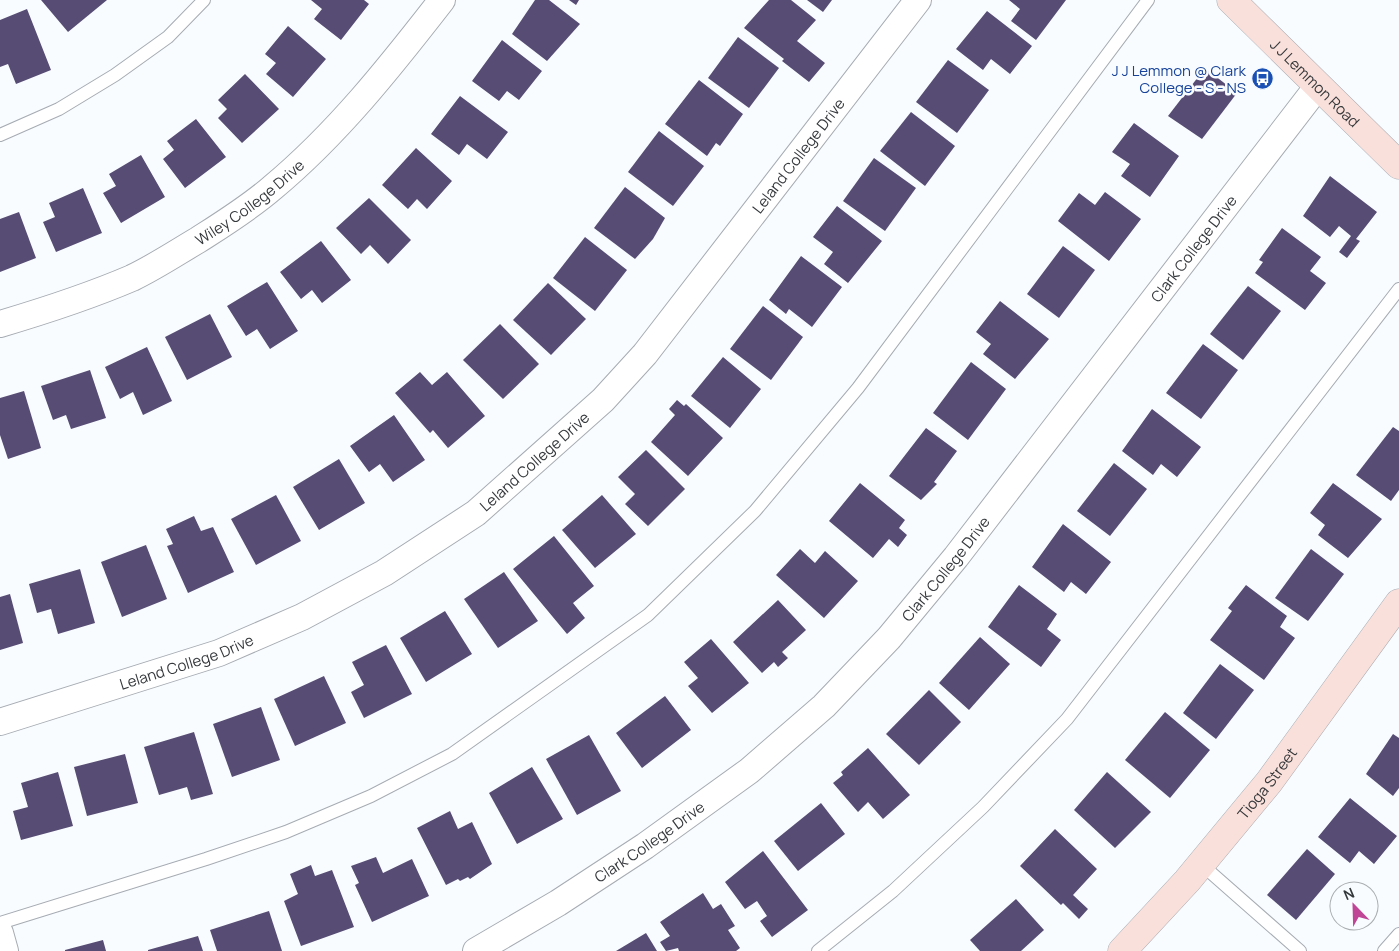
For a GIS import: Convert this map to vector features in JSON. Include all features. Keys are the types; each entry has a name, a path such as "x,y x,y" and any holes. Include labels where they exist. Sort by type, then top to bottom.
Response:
{"street":[{"name":"Wiley College Drive","path":"0,324 48,309 132,278 240,214 272,188 330,135 397,58 442,0"},
{"name":"Leland College Drive","path":"0,722 219,653 294,621 384,573 476,514 604,400 645,354 918,0"},
{"name":"J J Lemmon Road","path":"1231,0 1399,165"},
{"name":"Clark College Drive","path":"476,951 558,903 645,846 749,771 824,706 889,638 956,557 1318,86"},
{"name":"Tioga Street","path":"1122,951 1201,864 1270,782 1399,603"},
{"path":"0,933 5,951"}],"lane":[{"path":"0,136 59,109 115,74 168,36 204,0"},
{"path":"0,924 286,832 371,796 452,754 648,615 755,511 858,388 1148,0"},
{"path":"818,951 893,892 983,807 1067,719 1399,289"},
{"path":"1201,864 1300,951"},
{"path":"1384,951 1399,934"}],"building":[{"path":"41,0 107,0 68,32"},
{"path":"311,0 364,0 369,4 341,40 314,19 322,9"},
{"path":"535,0 549,0 580,24 547,61 512,34"},
{"path":"569,0 579,0 576,5"},
{"path":"769,0 791,0 816,20 797,41 825,63 809,82 782,61 784,59 744,28"},
{"path":"807,0 832,0 823,12"},
{"path":"1009,0 1066,0 1036,40 1011,21 1020,9"},
{"path":"27,9 51,70 16,84 8,64 0,67 0,20"},
{"path":"987,11 1032,46 1010,74 991,59 983,70 956,49"},
{"path":"288,26 326,59 293,97 266,74 276,63 265,54"},
{"path":"738,37 779,68 749,108 708,78"},
{"path":"502,40 542,71 519,100 507,91 499,101 472,81"},
{"path":"948,60 989,90 957,133 916,102"},
{"path":"1205,68 1237,93 1202,139 1168,116"},
{"path":"245,74 279,109 242,143 218,118 227,109 218,100"},
{"path":"699,80 743,114 720,146 716,143 707,156 665,124"},
{"path":"460,96 508,132 487,159 467,144 459,155 431,134"},
{"path":"911,112 955,146 925,186 880,151"},
{"path":"196,119 226,157 185,188 163,159 174,150 167,141"},
{"path":"1134,123 1179,156 1150,197 1121,176 1130,164 1112,152"},
{"path":"659,131 704,166 673,206 628,172"},
{"path":"416,148 452,181 427,209 417,199 408,209 382,185"},
{"path":"141,155 165,197 121,223 103,193 116,186 109,174"},
{"path":"874,158 916,188 885,231 843,201"},
{"path":"1330,176 1377,212 1356,239 1360,241 1347,258 1339,252 1351,236 1339,226 1330,237 1303,216"},
{"path":"625,187 665,218 653,239 635,259 594,228"},
{"path":"83,188 102,233 56,252 43,222 55,217 49,203"},
{"path":"1105,192 1141,219 1109,261 1058,221 1079,193 1095,205"},
{"path":"369,198 411,240 388,264 370,245 361,254 336,228"},
{"path":"837,206 882,241 848,283 824,264 833,252 813,237"},
{"path":"19,212 36,258 0,272 0,219"},
{"path":"1282,228 1321,257 1310,271 1326,283 1305,310 1255,273 1263,262 1259,260"},
{"path":"585,237 627,270 595,311 553,278"},
{"path":"321,241 351,280 322,303 312,290 301,299 280,272"},
{"path":"1063,246 1095,270 1059,318 1027,294"},
{"path":"801,256 842,287 812,327 789,309 786,314 769,300"},
{"path":"267,282 298,331 270,349 257,329 246,336 227,306"},
{"path":"548,283 586,319 551,355 513,320"},
{"path":"1248,286 1281,311 1243,360 1210,334"},
{"path":"1000,301 1049,339 1015,379 983,354 991,344 976,332"},
{"path":"763,306 803,337 771,380 730,349"},
{"path":"210,314 232,357 187,380 165,337"},
{"path":"500,324 539,364 503,399 463,360"},
{"path":"1203,344 1238,370 1201,419 1166,393"},
{"path":"147,347 172,401 143,415 133,392 120,399 105,367"},
{"path":"723,357 761,389 730,428 691,396"},
{"path":"971,362 1006,389 968,440 933,413"},
{"path":"90,370 106,418 71,429 66,415 53,420 41,386"},
{"path":"420,372 432,385 447,372 485,416 448,448 433,430 430,433 395,393"},
{"path":"24,391 41,448 8,459 0,435 0,398"},
{"path":"677,400 684,406 686,404 723,438 688,476 651,442 675,415 669,409"},
{"path":"1152,409 1201,447 1177,477 1161,464 1153,475 1122,451"},
{"path":"394,415 425,460 393,482 380,464 369,472 350,446"},
{"path":"1393,427 1399,431 1399,490 1391,501 1356,475"},
{"path":"926,428 957,451 934,482 937,484 921,500 889,476"},
{"path":"646,450 685,489 648,526 625,504 635,494 618,477"},
{"path":"339,459 365,503 319,530 293,487"},
{"path":"1114,463 1147,489 1110,536 1077,511"},
{"path":"860,483 905,520 899,528 907,535 898,547 889,539 873,558 829,521"},
{"path":"1333,483 1382,519 1348,558 1318,535 1325,525 1310,513"},
{"path":"276,495 301,541 256,565 231,519"},
{"path":"602,495 636,534 595,568 562,530"},
{"path":"194,516 201,531 213,527 234,572 188,593 167,546 173,544 166,529"},
{"path":"1063,524 1111,562 1086,594 1071,582 1064,592 1032,567"},
{"path":"554,536 594,586 573,603 585,618 567,634 513,569"},
{"path":"146,545 167,599 122,617 101,562"},
{"path":"800,549 815,563 825,551 858,581 824,618 776,575"},
{"path":"1311,549 1344,574 1308,621 1275,598"},
{"path":"80,569 95,623 58,634 51,609 37,613 29,584"},
{"path":"504,572 538,621 498,648 464,599"},
{"path":"1019,585 1057,614 1047,629 1061,640 1041,667 988,627"},
{"path":"1246,585 1287,616 1280,627 1295,638 1264,680 1210,640 1232,611 1228,608"},
{"path":"10,594 23,643 0,650 0,597"},
{"path":"778,600 806,630 782,652 788,658 778,667 774,662 762,673 733,642"},
{"path":"445,611 472,654 426,682 400,638"},
{"path":"980,637 1010,664 969,710 939,683"},
{"path":"711,639 749,683 712,713 688,686 698,678 684,662"},
{"path":"386,645 412,694 364,718 351,692 364,685 352,662"},
{"path":"1220,664 1254,690 1216,739 1183,713"},
{"path":"324,676 346,723 295,746 274,699"},
{"path":"929,690 961,722 919,765 886,734"},
{"path":"665,696 691,730 642,768 616,733"},
{"path":"261,707 280,760 232,777 213,724"},
{"path":"1165,712 1210,750 1170,798 1125,760"},
{"path":"194,732 213,794 191,800 187,787 159,795 144,747"},
{"path":"1393,734 1399,738 1399,788 1393,796 1366,774"},
{"path":"589,735 621,791 577,815 546,759"},
{"path":"868,748 910,795 883,819 868,802 858,812 833,783 843,775 841,772"},
{"path":"125,754 138,803 87,816 74,767"},
{"path":"532,767 563,819 517,844 489,793"},
{"path":"58,772 73,826 21,840 13,811 28,807 21,783"},
{"path":"1107,772 1151,812 1115,848 1074,810"},
{"path":"1350,798 1397,836 1374,864 1359,851 1350,863 1318,837"},
{"path":"821,803 845,834 798,871 774,841"},
{"path":"450,811 458,829 472,822 492,864 470,879 468,877 460,881 458,879 446,885 417,828"},
{"path":"1055,829 1097,869 1073,895 1088,909 1079,919 1063,903 1061,905 1020,866"},
{"path":"1307,849 1335,874 1296,920 1267,895"},
{"path":"763,851 808,910 772,937 760,921 767,916 757,901 745,909 725,882"},
{"path":"376,857 383,873 412,859 429,896 372,922 355,885 359,883 351,866"},
{"path":"311,865 315,876 332,870 354,927 301,946 284,901 298,894 290,874"},
{"path":"703,893 713,909 721,904 735,926 728,930 740,948 736,951 679,951 678,948 666,951 660,942 670,936 660,922"},
{"path":"1016,899 1044,930 1021,951 980,951 970,940"},
{"path":"269,911 282,951 217,951 210,930"},
{"path":"646,933 657,951 616,951"},
{"path":"198,936 203,951 148,951 148,950"},
{"path":"103,940 106,951 65,951 65,950"}],"place":[{"name":"J J Lemmon @ Clark College - S - NS","path":"1262,79"}]}
